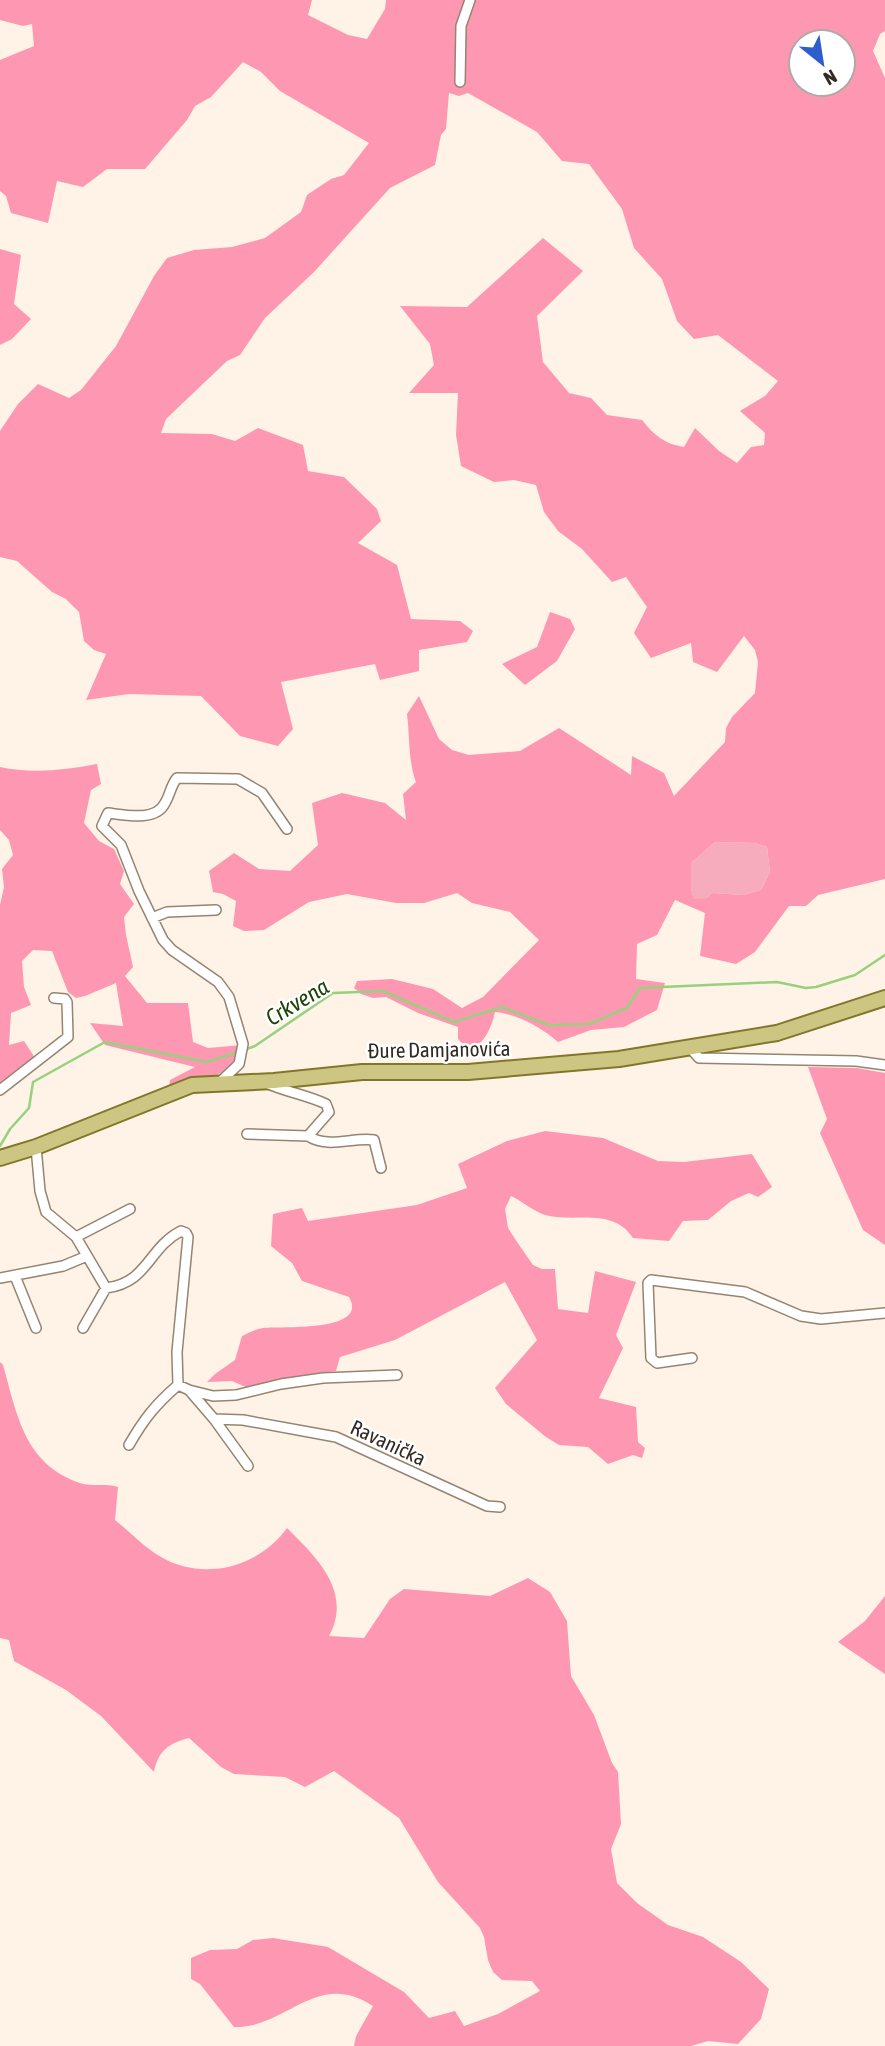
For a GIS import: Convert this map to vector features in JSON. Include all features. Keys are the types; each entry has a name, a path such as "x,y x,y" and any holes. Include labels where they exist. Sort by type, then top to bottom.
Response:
{"main road":[{"name":"Đure Damjanovića","path":"0,1158 36,1147 192,1085 264,1082 362,1072 468,1072 534,1068 620,1059 777,1033 885,998"}],"street":[{"path":"460,82 461,26 470,0"},
{"path":"220,1082 239,1064 243,1049 229,997 218,982 172,950 163,940 130,871 121,845 102,826 108,813 158,813 174,782 183,776 238,779 262,793 287,829"},
{"path":"152,918 167,912 216,910"},
{"path":"0,1090 68,1037 67,1002 65,999 54,998"},
{"path":"689,1047 699,1058 856,1061 885,1065"},
{"path":"264,1082 329,1106 328,1114 308,1136"},
{"path":"247,1134 308,1136 327,1143 374,1140 381,1168"},
{"path":"36,1147 40,1191 46,1212 76,1237 100,1274 106,1289"},
{"path":"76,1237 130,1209"},
{"path":"83,1328 106,1289 125,1285 144,1268 163,1243 177,1233 186,1233 188,1237 177,1352 178,1385 144,1418 129,1445"},
{"path":"0,1279 63,1266 87,1255"},
{"path":"15,1276 36,1328"},
{"path":"692,1357 657,1363 651,1358 648,1283 651,1280 745,1292 801,1316 821,1319 885,1313"},
{"path":"178,1385 213,1396 236,1395 281,1384 323,1378 397,1375"},
{"path":"189,1390 248,1466"},
{"name":"Ravanička","path":"214,1419 243,1420 336,1437 475,1502 500,1507"}],"shaded area":[{"path":"0,0 312,0 308,15 348,35 367,39 385,9 386,0 885,0 885,31 880,34 873,51 885,78 885,879 818,895 806,906 789,906 755,952 736,964 700,956 705,913 675,900 657,935 637,944 636,979 665,983 657,1010 624,1027 591,1030 558,1042 528,1022 495,1012 487,1034 471,1052 458,1039 458,1027 418,1013 386,997 373,998 361,994 354,988 357,981 392,979 433,989 462,1008 483,997 539,940 510,912 472,903 457,893 424,903 396,903 347,894 309,902 264,930 244,931 233,926 236,901 213,892 209,871 234,853 259,869 290,871 318,845 312,803 342,793 385,803 406,820 403,794 416,782 410,757 407,714 419,696 439,739 452,750 469,755 520,751 559,728 631,775 632,756 664,773 674,796 725,742 726,728 732,717 755,693 758,662 755,650 744,636 717,672 693,662 691,643 651,658 634,633 647,607 626,577 612,582 582,549 558,531 544,512 536,485 514,480 494,482 461,466 456,435 458,393 409,393 434,365 430,344 400,306 467,307 543,238 583,271 537,316 543,362 569,393 591,398 607,415 642,420 660,438 677,446 684,447 695,428 719,451 737,463 751,447 764,445 765,433 740,411 765,396 778,381 718,335 694,339 677,321 662,279 634,248 622,209 589,164 562,161 537,132 468,93 459,96 449,93 446,129 441,135 435,165 390,188 314,272 265,318 240,355 227,361 166,419 161,433 212,434 235,441 258,428 303,445 308,471 344,477 377,509 381,521 358,543 397,565 411,619 460,621 473,631 467,642 419,650 419,671 380,680 375,664 281,682 293,729 278,746 240,736 201,696 129,694 86,700 106,654 94,650 84,641 79,612 66,599 52,592 17,561 0,557 0,431 18,404 38,384 69,398 81,390 116,346 154,276 167,258 194,250 232,247 265,238 301,212 307,195 331,179 344,175 369,143 280,91 261,72 243,62 211,97 195,106 187,120 145,169 107,169 83,187 57,181 48,223 11,213 6,196 0,191 0,60 34,46 32,24 23,26 0,20","holes":["715,842 755,843 767,847 770,872 761,890 743,895 713,893 706,898 694,899 691,889 691,863"]},
{"path":"0,249 21,255 14,304 31,319 12,339 0,345"},
{"path":"550,612 570,619 575,629 557,661 525,685 502,664 537,647"},
{"path":"97,764 101,784 91,790 84,823 99,841 114,849 124,871 120,884 134,904 124,917 133,967 125,976 147,1003 188,1003 193,1042 208,1048 242,1045 235,1066 211,1078 169,1086 170,1080 195,1067 105,1045 90,1023 123,1026 116,983 76,998 68,992 52,951 33,950 22,961 24,987 31,1005 11,1013 9,1045 24,1041 35,1058 0,1086 0,905 4,887 2,869 13,855 9,840 0,830 0,767 48,770"},
{"path":"715,842 755,843 767,847 770,872 761,890 743,895 713,893 706,898 694,900 691,889 691,863"},
{"path":"808,1067 857,1068 885,1073 885,1245 863,1230 820,1133 827,1119"},
{"path":"545,1131 603,1138 658,1161 684,1162 752,1154 772,1187 758,1197 749,1193 731,1201 708,1220 683,1221 669,1241 633,1238 615,1222 604,1219 545,1215 511,1196 505,1209 508,1228 533,1265 542,1269 555,1269 558,1309 588,1313 595,1271 636,1282 616,1335 623,1348 599,1398 636,1407 638,1442 645,1448 642,1458 633,1455 608,1464 588,1447 559,1445 506,1404 495,1388 537,1340 505,1282 395,1340 340,1357 336,1371 248,1388 232,1381 207,1382 235,1360 242,1336 263,1328 303,1327 335,1322 347,1317 352,1309 349,1297 302,1281 292,1263 271,1246 273,1214 302,1208 308,1221 417,1205 467,1188 458,1164 507,1141"},
{"path":"0,1362 19,1419 35,1450 61,1474 80,1483 118,1487 115,1520 161,1557 178,1565 195,1568 230,1566 262,1552 287,1528 306,1547 331,1581 337,1607 335,1623 329,1636 364,1638 390,1599 404,1589 490,1596 528,1578 550,1592 567,1621 571,1676 594,1715 618,1772 621,1824 611,1849 617,1883 637,1903 668,1925 703,1937 741,1962 769,1989 761,2019 738,2044 708,2041 691,2046 354,2046 356,2036 373,2006 353,1996 335,1994 302,2003 253,2025 234,2027 200,1984 191,1979 191,1958 210,1950 237,1949 253,1940 273,1938 328,1947 404,1992 429,2018 455,2011 464,2026 498,2014 540,1991 532,1981 502,1980 493,1972 480,1928 438,1882 399,1818 334,1771 305,1787 285,1777 234,1774 221,1767 189,1738 166,1749 158,1759 154,1772 101,1716 66,1690 14,1661 9,1640 0,1638"},
{"path":"885,1596 885,1674 838,1642 865,1621"}],"waterway":[{"name":"Crkvena","path":"244,1050 255,1046 333,993 383,991 454,1022 502,1007 549,1025 589,1024 627,1008 640,988 777,982 806,988 816,987 855,975 885,955"},
{"name":"Crkvena","path":"0,1146 10,1129 29,1108 33,1082 105,1042 207,1062 238,1052"}]}
